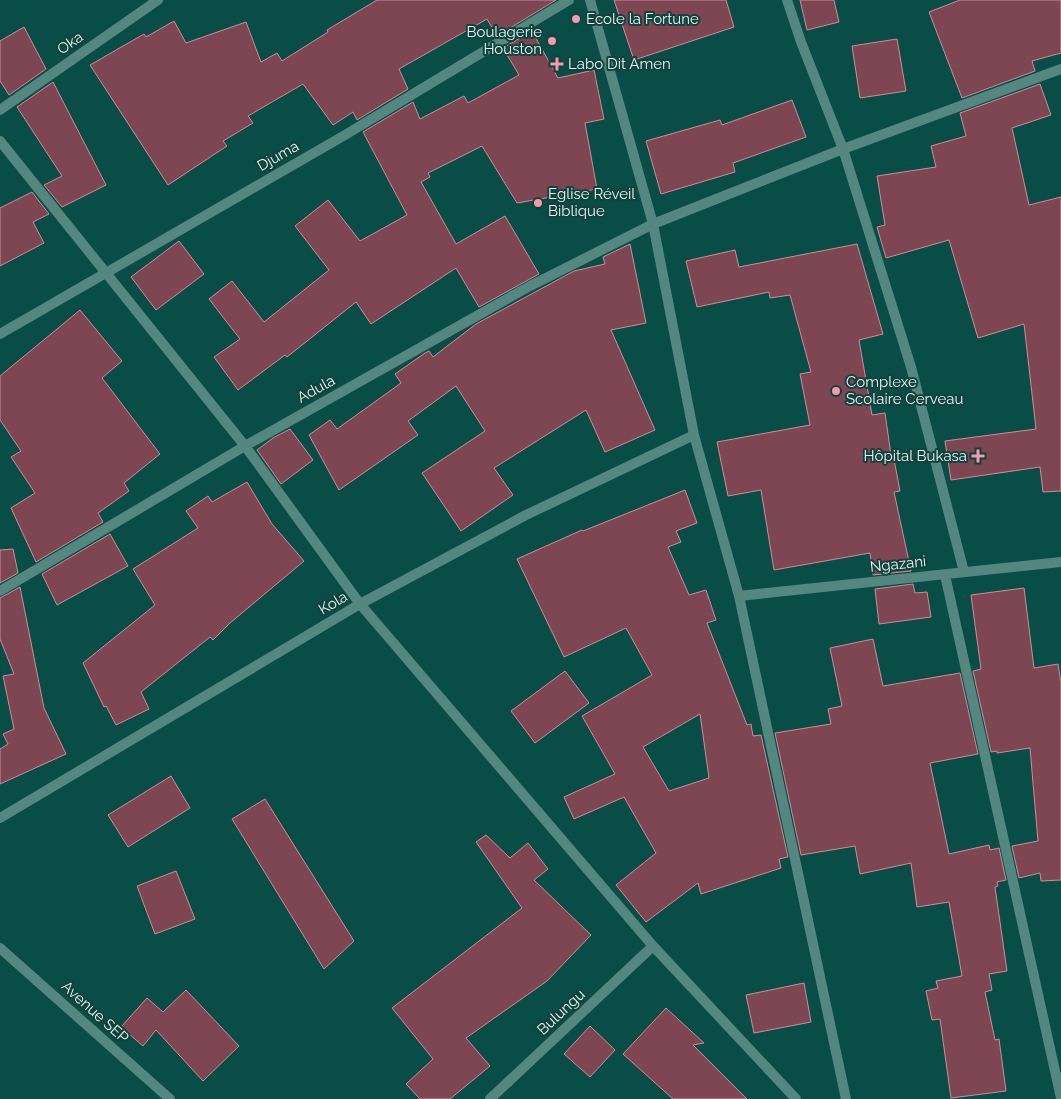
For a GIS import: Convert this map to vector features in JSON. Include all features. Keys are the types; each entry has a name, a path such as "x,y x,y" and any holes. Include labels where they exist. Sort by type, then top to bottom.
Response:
{"street":[{"name":"Oka","path":"0,110 158,0"},
{"name":"Djuma","path":"0,334 345,135 569,0"},
{"path":"590,0 652,224 694,435 739,596 846,1099"},
{"path":"787,0 801,42 843,149 911,367 964,572"},
{"name":"Adula","path":"0,591 245,446 530,286 652,224 843,149 1061,69"},
{"path":"0,141 245,446 360,604 653,946 796,1099"},
{"name":"Kola","path":"0,818 360,604 526,515 694,435"},
{"name":"Ngazani","path":"739,596 1061,562"},
{"path":"945,575 1061,1098"},
{"name":"Bulungu","path":"490,1099 653,946"},
{"name":"Avenue SEP","path":"0,948 170,1099"}],"building":[{"path":"377,0 556,0 497,36 487,19 399,69 408,89 357,120 353,112 333,125 303,84 248,116 253,123 223,141 227,146 168,185 90,65 144,34 146,37 174,21 186,43 246,22 261,62 277,53 282,61 328,32 327,30"},
{"path":"614,0 726,0 734,27 634,60"},
{"path":"800,0 834,0 839,22 807,30"},
{"path":"960,0 1061,0 1061,53 1032,61 1035,71 962,98 929,12"},
{"path":"24,27 46,69 9,95 0,81 0,41"},
{"path":"532,31 558,78 594,70 604,119 585,123 597,189 517,203 482,146 428,173 430,177 421,182 456,244 505,216 539,274 479,307 456,268 371,324 356,302 287,357 285,355 238,390 214,357 240,339 209,299 232,281 264,322 329,270 295,226 328,200 360,241 407,215 363,132 413,102 420,119 464,96 468,103 519,75 503,48"},
{"path":"897,39 906,91 860,98 852,46"},
{"path":"53,82 106,185 62,207 44,185 62,176 17,107"},
{"path":"1040,84 1051,115 1012,128 1029,205 1061,197 1061,491 1043,492 1040,467 951,480 945,441 1036,429 1024,324 978,338 949,240 886,258 877,227 885,225 877,176 936,167 931,146 966,136 960,113"},
{"path":"792,100 806,137 733,163 735,172 661,194 646,141 720,120 722,125"},
{"path":"32,192 49,214 33,222 44,243 0,266 0,208"},
{"path":"179,241 204,274 156,310 131,277"},
{"path":"630,244 646,323 611,330 655,430 605,452 586,410 494,468 513,495 461,531 422,473 485,431 456,386 408,421 418,435 339,490 309,435 330,420 337,429 401,383 395,374 425,353 429,351 433,357 476,324 574,271 605,264 603,257"},
{"path":"857,244 883,334 859,340 872,415 885,413 891,455 893,454 900,491 894,492 911,571 873,575 870,553 774,570 761,490 728,496 717,442 810,425 800,374 811,372 790,295 770,298 769,292 697,307 686,261 735,250 739,267"},
{"path":"80,310 122,361 102,378 160,454 124,483 129,491 98,513 103,522 36,562 11,508 35,493 11,457 21,451 0,420 0,376"},
{"path":"290,429 313,460 281,484 257,450 273,438"},
{"path":"247,482 272,524 304,561 230,623 213,640 210,637 141,692 149,709 116,725 106,706 104,707 83,663 155,605 133,569 198,528 186,511 208,496 212,502"},
{"path":"685,490 697,523 676,531 681,542 668,547 689,595 706,590 716,620 707,623 747,725 751,724 753,736 761,735 788,857 779,859 781,868 701,894 698,883 646,922 616,885 656,853 624,797 574,819 564,797 615,774 582,716 652,675 626,628 564,657 517,559","holes":["700,714 709,778 669,791 643,747"]},
{"path":"110,534 128,566 57,605 42,574"},
{"path":"13,549 18,573 0,583 0,550"},
{"path":"913,584 915,593 927,592 931,617 879,624 875,589"},
{"path":"20,587 44,708 66,754 0,784 0,749 8,744 3,734 14,729 3,676 14,674 0,639 0,598"},
{"path":"1024,588 1034,668 1058,664 1061,683 1061,880 1041,881 1040,873 1019,878 1012,846 1038,841 1030,748 997,753 997,751 991,752 973,671 981,669 971,595"},
{"path":"873,639 883,686 960,673 978,754 930,763 949,854 989,845 990,850 999,848 1006,880 997,882 998,886 995,887 1007,971 989,974 992,990 985,992 995,1040 999,1039 1006,1091 951,1098 940,1019 932,1020 926,991 938,988 936,981 962,976 949,902 917,907 911,863 860,874 855,846 801,855 775,733 831,724 828,709 842,706 830,648"},
{"path":"565,671 589,703 535,743 511,711"},
{"path":"171,776 190,808 128,847 108,815"},
{"path":"265,799 354,941 324,969 232,819"},
{"path":"486,835 510,858 528,843 548,869 534,880 591,935 547,981 466,1038 490,1066 450,1099 420,1099 406,1084 433,1059 392,1008 522,908 476,842"},
{"path":"176,871 195,919 155,934 137,886"},
{"path":"804,983 811,1022 754,1033 746,995"},
{"path":"186,990 239,1046 203,1081 156,1030 143,1046 121,1027 147,998 163,1012"},
{"path":"666,1008 704,1043 693,1045 747,1099 673,1099 623,1054"},
{"path":"590,1026 615,1050 590,1077 564,1054"}],"place":[{"name":"Ecole la Fortune","path":"576,19"},
{"name":"Boulagerie Houston","path":"552,41"},
{"name":"Labo Dit Amen","path":"557,64"},
{"name":"Eglise Réveil Biblique","path":"538,203"},
{"name":"Complexe Scolaire Cerveau","path":"836,391"},
{"name":"Hôpital Bukasa","path":"978,456"}]}
